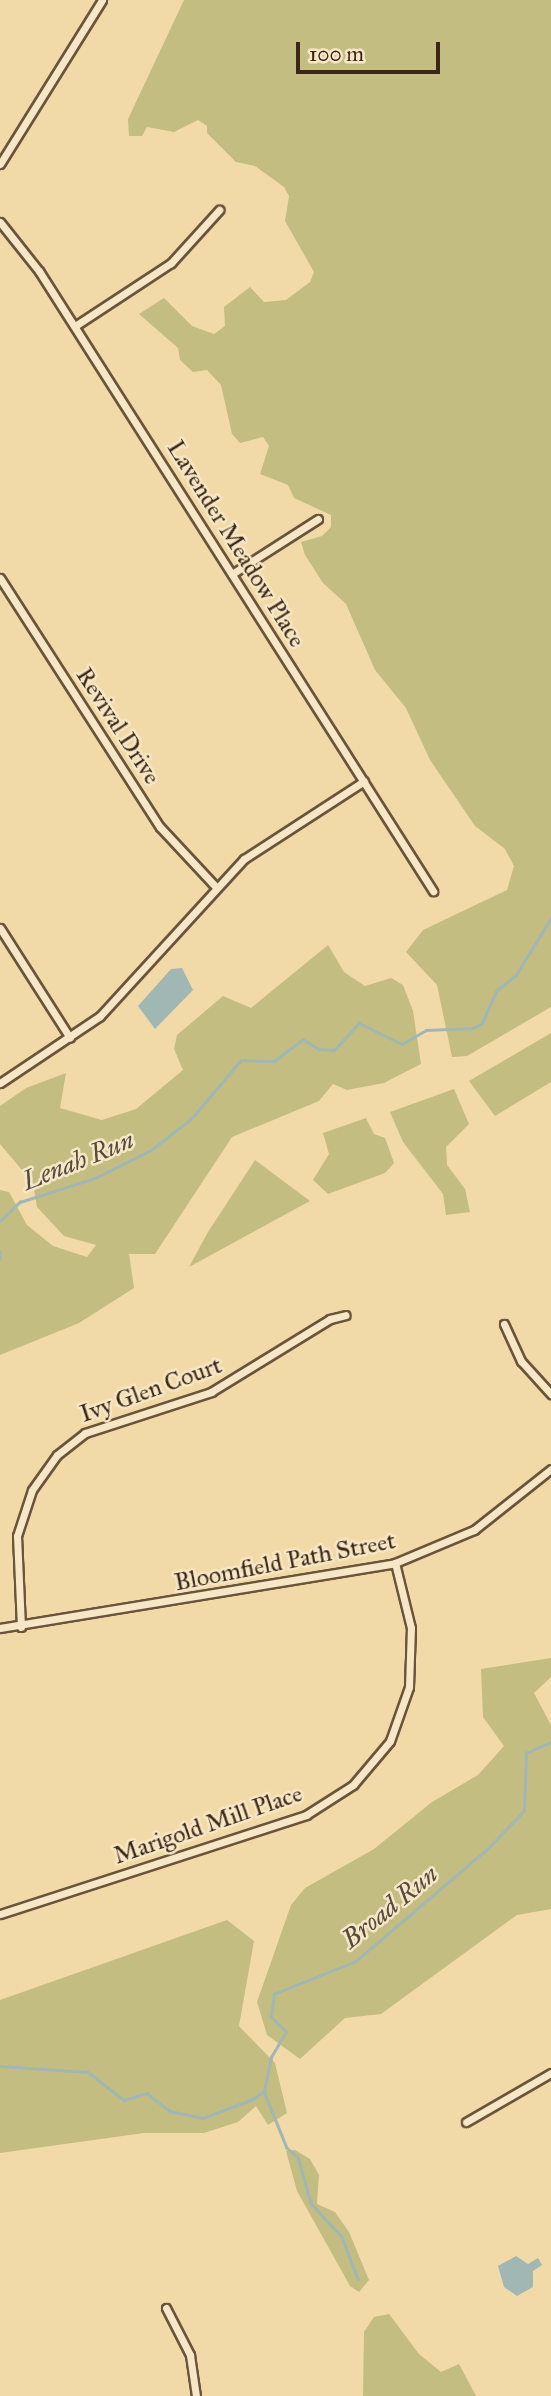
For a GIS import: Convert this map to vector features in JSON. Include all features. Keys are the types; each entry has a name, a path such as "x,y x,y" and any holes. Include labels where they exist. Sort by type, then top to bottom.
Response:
{"street":[{"path":"0,164 102,0"},
{"path":"75,326 171,263 219,210"},
{"name":"Lavender Meadow Place","path":"0,222 75,326 433,891"},
{"path":"232,574 318,519"},
{"name":"Revival Drive","path":"0,578 3,589 165,835 215,886"},
{"path":"0,1083 70,1038 133,984 215,886 254,852 364,782"},
{"path":"0,928 70,1038"},
{"name":"Ivy Glen Court","path":"21,1627 19,1529 32,1490 57,1455 85,1433 164,1410 231,1382 330,1319 346,1315"},
{"path":"504,1324 521,1362 551,1394"},
{"name":"Bloomfield Path Street","path":"0,1628 21,1627 395,1563 474,1530 551,1469"},
{"name":"Marigold Mill Place","path":"0,1914 306,1815 353,1785 390,1741 409,1687 411,1628 395,1563"},
{"path":"466,2122 551,2073"},
{"path":"166,2308 190,2355 196,2396"}],"shaded area":[{"path":"184,0 551,0 551,1007 467,1056 452,1057 437,985 406,952 423,930 507,890 514,866 505,849 475,826 430,760 406,708 375,670 346,604 323,583 305,555 301,542 322,536 331,527 331,515 294,498 288,485 260,474 269,446 263,437 240,443 232,434 221,385 207,370 193,372 180,360 178,348 139,314 164,298 192,326 214,334 225,326 224,307 250,287 264,302 286,300 310,282 314,272 285,221 289,196 284,187 255,166 236,162 207,133 207,126 198,120 174,132 147,127 142,136 129,136 128,119"},
{"path":"328,945 344,972 365,986 391,978 403,985 413,1011 421,1064 384,1083 347,1090 333,1084 319,1101 232,1137 155,1254 129,1254 134,1288 79,1323 0,1355 0,1190 9,1192 27,1225 53,1246 87,1257 96,1245 64,1236 37,1207 33,1183 0,1144 0,1106 26,1088 66,1073 60,1108 102,1120 136,1109 183,1070 174,1049 177,1035 223,996 251,1008"},
{"path":"551,1033 551,1082 495,1116 469,1081"},
{"path":"454,1089 469,1124 446,1147 447,1165 465,1189 470,1212 446,1215 443,1194 403,1142 390,1112"},
{"path":"366,1118 374,1134 385,1138 394,1163 385,1173 328,1194 313,1180 329,1154 323,1133"},
{"path":"255,1160 310,1201 189,1267 208,1232"},
{"path":"551,1658 551,1677 534,1693 551,1725 551,1909 517,1915 381,2014 345,2018 300,2059 267,2035 257,2002 291,1905 305,1888 374,1849 432,1802 478,1775 504,1746 483,1717 481,1669"},
{"path":"227,1920 254,1941 239,2026 275,2063 287,2113 268,2125 256,2106 238,2122 204,2133 144,2133 0,2153 0,2000"},
{"path":"295,2150 310,2159 319,2175 317,2204 335,2212 349,2232 369,2280 359,2292 350,2286 297,2191 286,2151"},
{"path":"389,2314 419,2354 441,2372 459,2364 476,2396 363,2396 364,2332 374,2317"}],"water":[{"path":"182,968 193,990 155,1029 138,1006 171,969"},
{"path":"516,2256 528,2264 538,2258 542,2265 533,2271 533,2287 517,2296 504,2287 498,2266"}],"waterway":[{"name":"Lenah Run","path":"0,1221 20,1202 95,1178 151,1150 191,1119 241,1060 274,1061 303,1039 319,1049 334,1050 359,1023 402,1044 426,1030 473,1028 482,1023 497,990 516,975 551,918"},
{"name":"Lenah Run","path":"0,1251 0,1259"},
{"name":"Broad Run","path":"0,2066 88,2072 124,2100 147,2093 170,2111 203,2118 253,2099 264,2091 271,2057 286,2032 271,2017 274,1994 356,1961 487,1849 524,1811 526,1753 551,1742"},
{"path":"264,2091 287,2148 298,2157 311,2203 342,2237 358,2279"}]}
